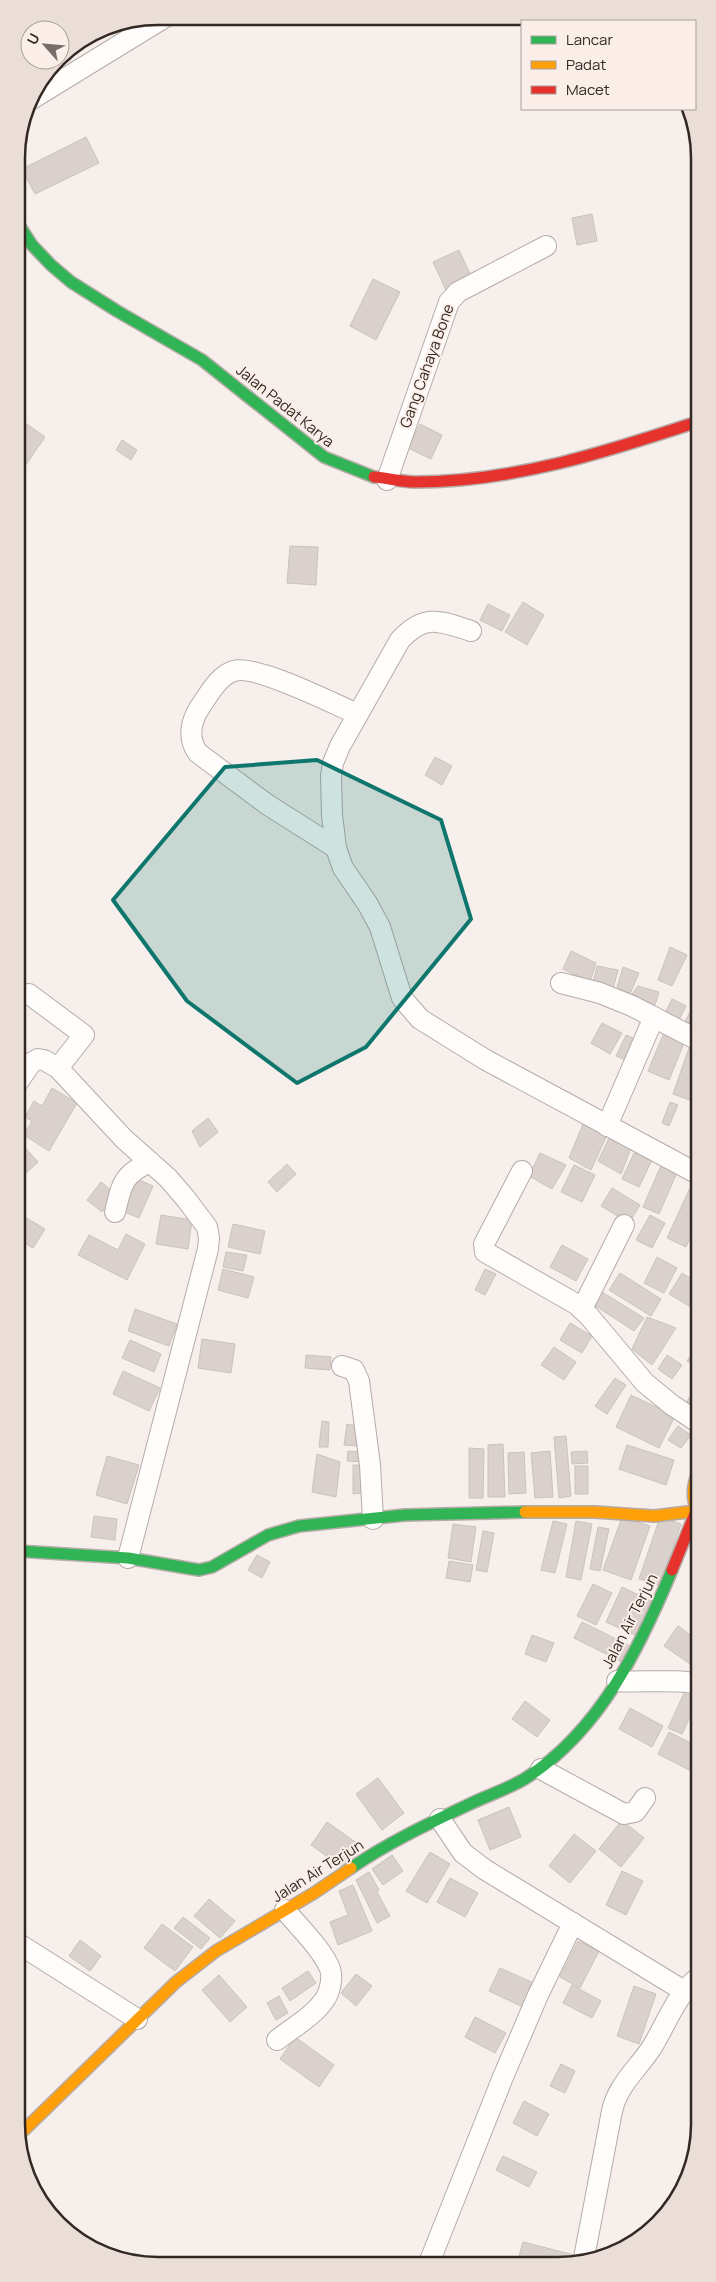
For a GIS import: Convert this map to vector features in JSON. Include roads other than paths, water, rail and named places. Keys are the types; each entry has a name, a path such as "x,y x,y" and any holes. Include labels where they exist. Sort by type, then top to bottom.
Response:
{"street":[{"path":"43,92 152,25"},
{"name":"Jalan Padat Karya","path":"25,235 32,246 59,274 82,291 206,362 329,461 354,473 387,480 450,481 513,473 576,460 691,424"},
{"name":"Gang Cahaya Bone","path":"387,480 449,302 458,292 546,246"},
{"path":"471,631 436,621 427,622 413,628 400,640 357,714 340,746 331,771 332,815 336,848 343,868 367,903 380,928 402,998 409,1009 428,1024 486,1060 691,1170"},
{"path":"336,848 268,805 198,753 192,744 193,719 211,690 231,672 240,670 263,674 357,714"},
{"path":"562,983 600,993 654,1017 691,1036"},
{"path":"29,994 84,1035 58,1068"},
{"path":"607,1126 654,1017"},
{"path":"25,1072 31,1063 38,1059 44,1060 58,1068 124,1139 168,1178 201,1217 207,1227 209,1238 128,1558"},
{"path":"115,1212 122,1188 129,1174 150,1162"},
{"path":"522,1171 483,1249 487,1254 561,1295 582,1309 645,1383 691,1418"},
{"path":"582,1309 624,1225"},
{"path":"342,1366 354,1370 359,1380 370,1465 374,1519"},
{"path":"25,1551 128,1558 180,1568 205,1569 212,1567 260,1539 299,1526 486,1512 595,1512 654,1516 691,1513"},
{"name":"Jalan Air Terjun","path":"25,2129 137,2019 197,1964 367,1857 417,1829 526,1778 541,1769 573,1740 617,1681 651,1620 691,1528"},
{"path":"617,1681 639,1683 691,1682"},
{"path":"541,1769 624,1814 633,1813 645,1798"},
{"path":"440,1818 454,1842 470,1859 684,1991"},
{"path":"277,2040 311,2013 325,1999 331,1976 331,1970 321,1954 285,1910"},
{"path":"431,2257 510,2060 573,1924"},
{"path":"25,1948 137,2019"},
{"path":"585,2254 616,2097 622,2084 652,2047 684,1991 691,1985"}]}
